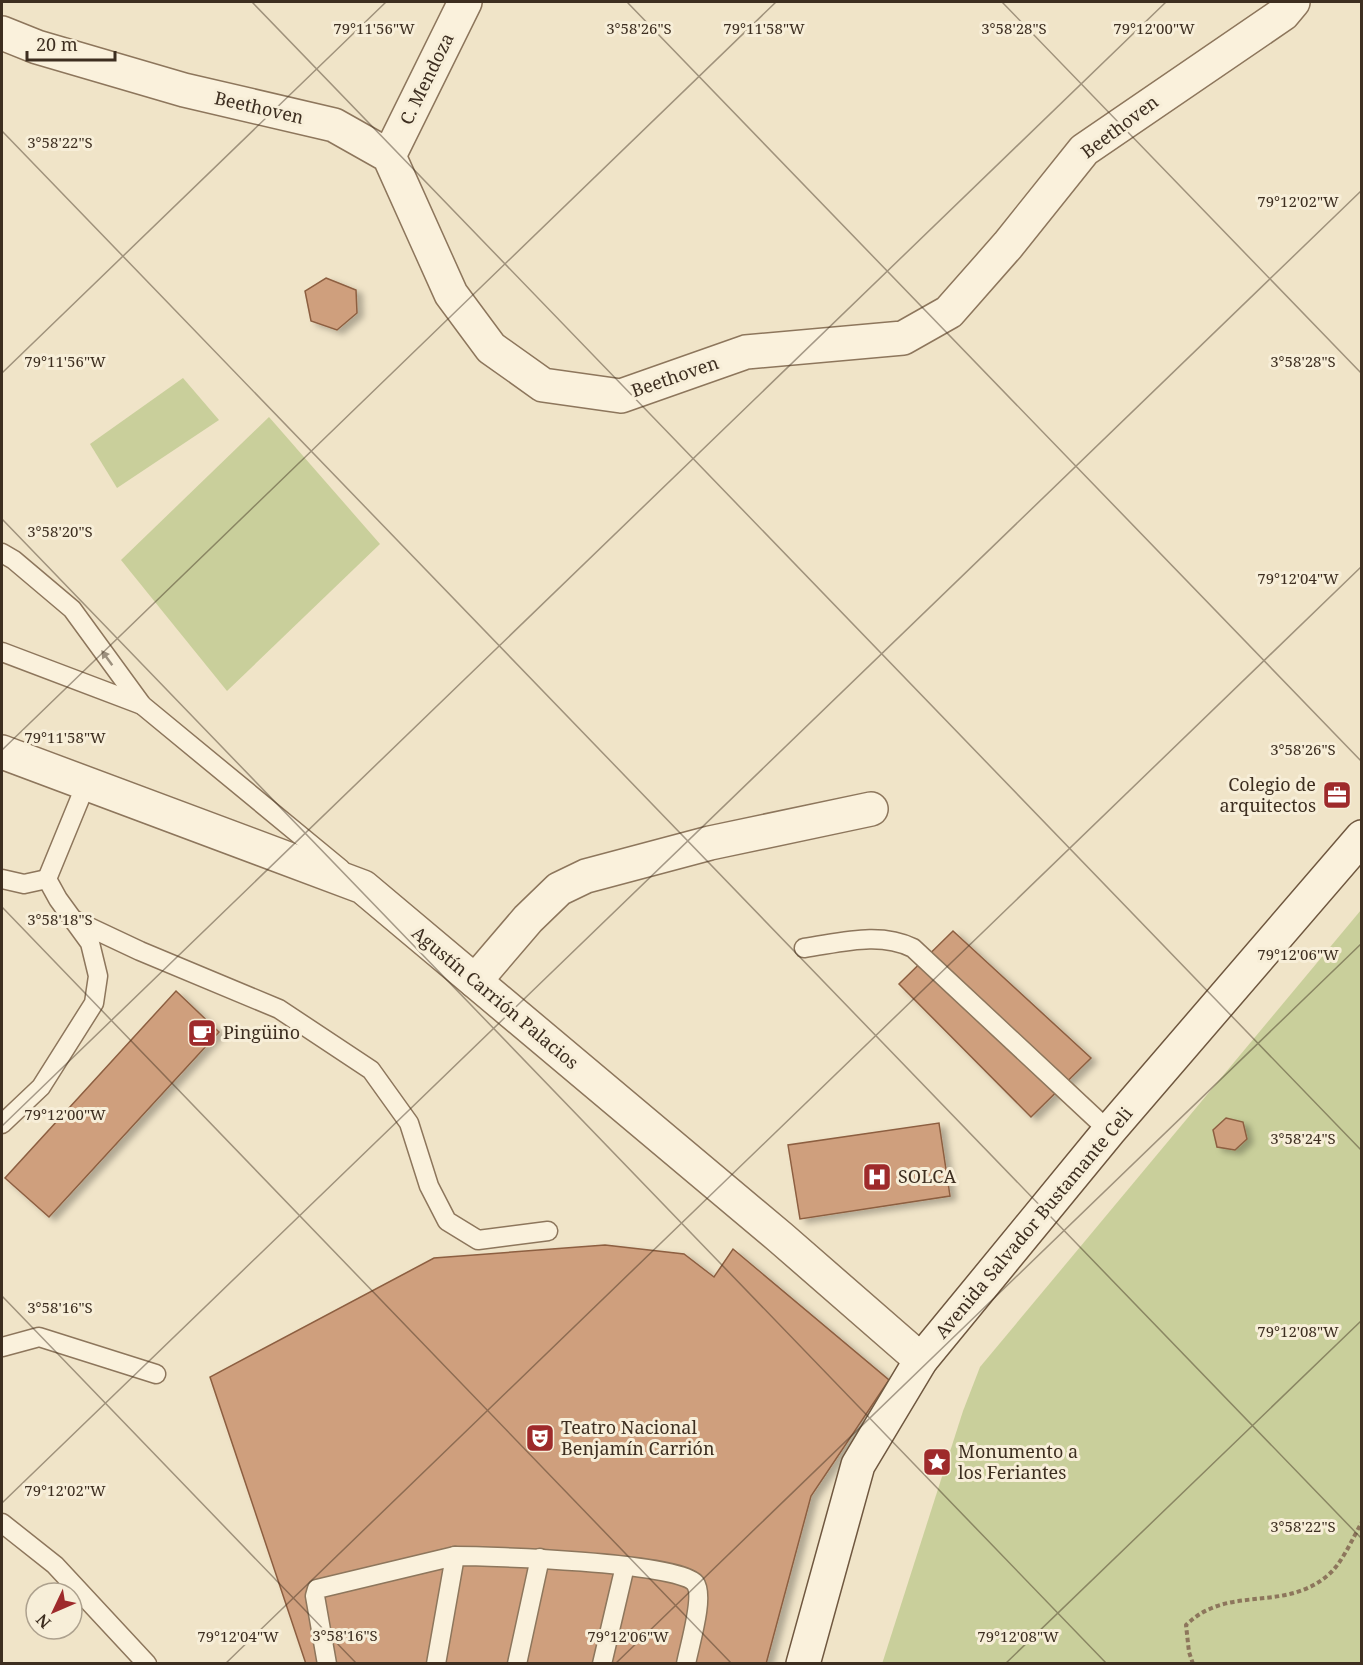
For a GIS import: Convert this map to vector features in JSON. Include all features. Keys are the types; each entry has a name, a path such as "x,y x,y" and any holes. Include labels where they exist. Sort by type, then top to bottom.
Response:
{"street":[{"name":"C. Mendoza","path":"389,156 465,2"},
{"name":"Beethoven","path":"2,33 37,47 184,90 334,125 389,156 451,294 491,348 543,385 621,396 746,352 903,338 949,312 1008,245 1083,150 1284,14 1293,2"},
{"name":"Agustín Carrión Palacios","path":"2,752 363,887 781,1238 921,1360"},
{"path":"475,981 528,919 560,889 586,876 710,843 871,809"},
{"name":"Avenida Salvador Bustamante Celi","path":"803,1664 858,1465 921,1360 1109,1131 1362,837"}],"lane":[{"path":"2,553 14,560 72,609 142,705 363,887"},
{"path":"2,652 142,705"},
{"path":"47,879 86,784"},
{"path":"2,879 24,884 47,879"},
{"path":"2,1124 41,1087 94,1003 98,976 90,943 47,879"},
{"path":"72,919 140,951 279,1009 371,1071 409,1122 429,1186 447,1221 478,1240 548,1231"},
{"path":"804,948 867,939 896,940 913,948 1109,1131"},
{"path":"2,1347 39,1337 156,1374"},
{"path":"2,1523 55,1565 147,1664"},
{"path":"436,1664 455,1556"},
{"path":"327,1664 315,1596 317,1589 455,1556 540,1558 625,1566 687,1577 696,1584 700,1595 686,1664"},
{"path":"516,1664 540,1558"},
{"path":"602,1664 625,1566"}],"path":[{"path":"1193,1664 1189,1652 1186,1625 1201,1610 1237,1600 1274,1598 1308,1590 1329,1575 1362,1522"}],"green space":[{"path":"183,378 219,420 117,488 90,444"},
{"path":"269,417 380,544 227,691 121,560"},
{"path":"1361,910 1361,1663 882,1664 963,1411 980,1367"}],"building":[{"path":"326,278 356,290 357,313 337,330 311,321 305,291"},
{"path":"953,931 1091,1058 1031,1117 899,984"},
{"path":"176,991 219,1032 49,1217 5,1178"},
{"path":"1226,1118 1243,1122 1247,1139 1235,1150 1217,1147 1213,1130"},
{"path":"939,1123 950,1196 800,1219 788,1145"},
{"name":"Teatro Nacional Benjamín Carrión","path":"605,1245 684,1254 714,1277 733,1249 889,1380 811,1496 766,1664 306,1664 210,1377 434,1258"}],"place":[{"name":"Colegio de arquitectos","path":"1337,795"},
{"name":"Pingüino","path":"202,1033"},
{"name":"SOLCA","path":"877,1177"},
{"name":"Teatro Nacional Benjamín Carrión","path":"540,1438"},
{"name":"Monumento a los Feriantes","path":"937,1462"}]}
